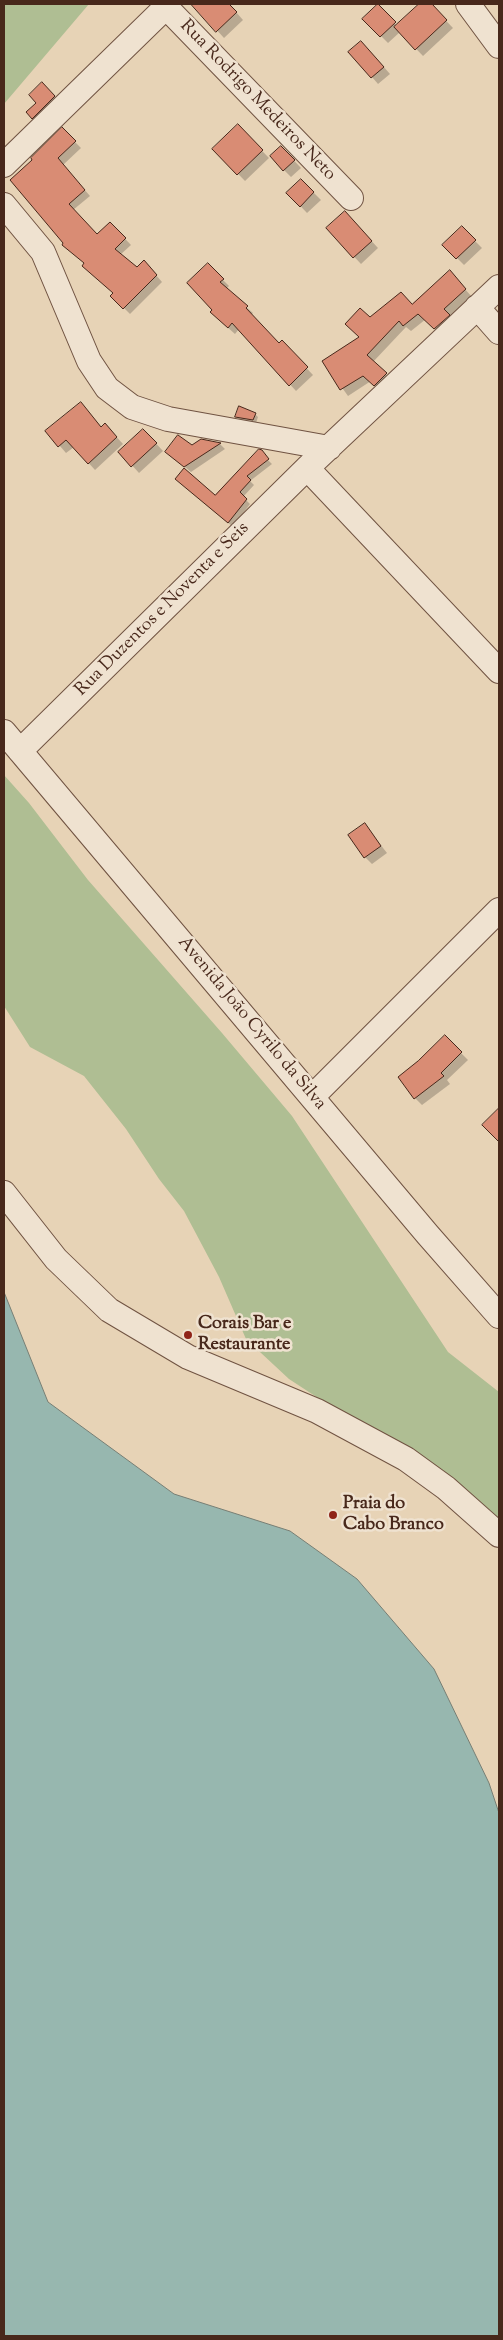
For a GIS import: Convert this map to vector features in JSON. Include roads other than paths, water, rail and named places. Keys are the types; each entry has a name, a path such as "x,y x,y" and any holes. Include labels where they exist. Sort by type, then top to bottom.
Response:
{"street":[{"path":"468,4 499,46"},
{"path":"4,165 164,5"},
{"name":"Rua Rodrigo Medeiros Neto","path":"164,5 351,198"},
{"path":"4,204 43,252 90,361 107,388 132,407 168,419 328,448"},
{"name":"Rua Duzentos e Noventa e Seis","path":"20,751 307,468 499,286"},
{"path":"477,307 499,332"},
{"path":"307,468 499,670"},
{"name":"Avenida João Cyrilo da Silva","path":"4,732 313,1096 428,1235 499,1316"},
{"path":"313,1096 499,910"},
{"path":"4,1193 56,1259 109,1310 188,1357 317,1411 406,1459 446,1488 499,1535"}],"water":[{"path":"4,1292 48,1402 174,1494 290,1531 357,1579 434,1669 489,1783 499,1813 499,2336 4,2336"}],"place":[{"name":"Corais Bar e Restaurante","path":"188,1335"},
{"name":"Praia do Cabo Branco","path":"333,1515"}]}
